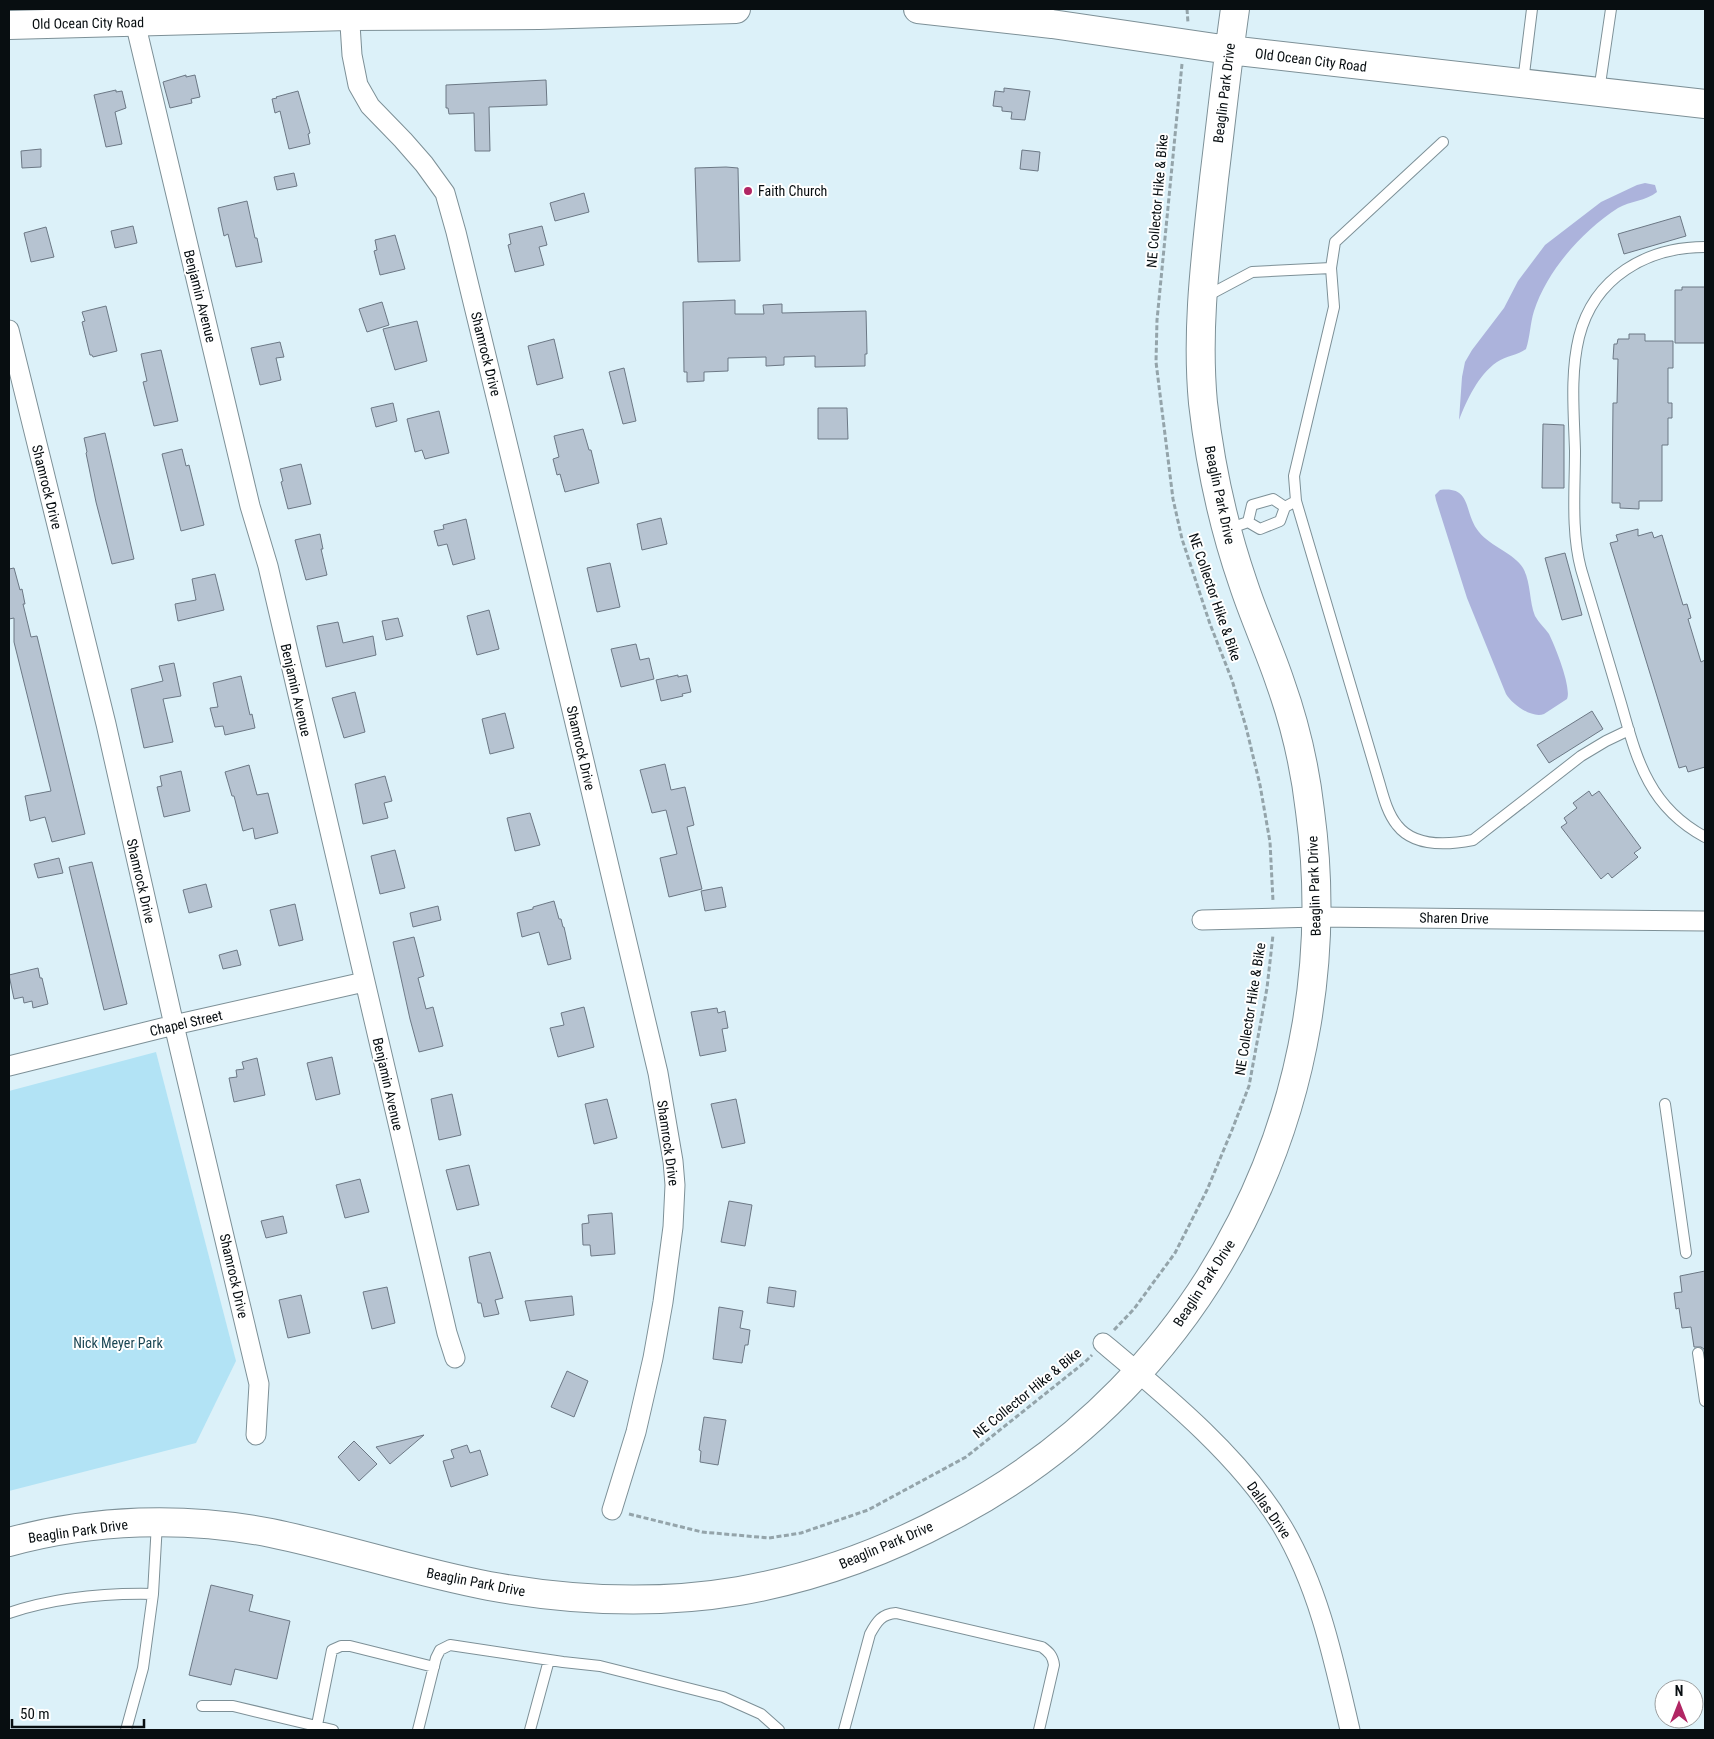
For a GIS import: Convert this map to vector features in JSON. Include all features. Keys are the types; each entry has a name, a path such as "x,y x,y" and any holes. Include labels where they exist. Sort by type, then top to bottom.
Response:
{"main road":[{"name":"Old Ocean City Road","path":"9,25 63,16 135,22 349,12 736,9"},
{"name":"Old Ocean City Road","path":"918,9 1052,24 1229,50 1705,104"},
{"name":"Beaglin Park Drive","path":"9,1542 53,1532 88,1527 157,1522 236,1528 271,1533 451,1578 552,1596 631,1600 702,1596 737,1591 775,1584 856,1561 901,1542 979,1502 1016,1479 1073,1437 1138,1372 1169,1336 1214,1271 1234,1238 1272,1155 1290,1100 1303,1047 1314,971 1317,917 1313,833 1306,779 1282,686 1245,590 1237,525 1212,466 1203,400 1201,298 1235,9"}],"street":[{"name":"Shamrock Drive","path":"349,12 352,55 358,84 370,106 424,164 445,193 448,201 569,696 655,1063 673,1161 675,1185 673,1228 653,1358 636,1432 612,1510"},
{"name":"Benjamin Avenue","path":"135,22 250,506 268,566 364,982 447,1333 455,1358"},
{"name":"Shamrock Drive","path":"9,330 106,724 174,1025 259,1384 256,1434"},
{"name":"Sharen Drive","path":"1202,920 1317,917 1705,922"},
{"name":"Chapel Street","path":"9,1066 174,1025 364,982"},
{"name":"Dallas Drive","path":"1103,1342 1150,1381 1236,1465 1253,1485 1282,1526 1310,1586 1329,1647 1350,1730"}],"lane":[{"path":"1523,83 1532,9"},
{"path":"1599,92 1611,9"},
{"path":"1443,142 1335,242 1330,268 1334,307 1294,476 1296,501 1380,786 1388,810 1396,824 1404,832 1435,843 1457,843 1473,840 1581,756 1629,730"},
{"path":"1705,247 1679,248 1638,261 1606,287 1590,310 1579,336 1574,379 1575,528 1577,554 1643,771 1656,794 1674,816 1693,831 1705,837"},
{"path":"1201,298 1252,272 1330,268"},
{"path":"1284,507 1273,499 1252,505 1237,525 1260,528 1280,521 1284,507 1296,501"},
{"path":"1665,1104 1686,1253"},
{"path":"1698,1353 1705,1401"},
{"path":"126,1730 143,1668 152,1594 157,1522"},
{"path":"9,1614 28,1607 71,1599 122,1593 152,1594"},
{"path":"844,1730 870,1634 876,1622 886,1614 896,1613 1042,1647 1049,1651 1054,1665 1039,1730"},
{"path":"418,1730 440,1650 450,1645 600,1666 723,1696 761,1714 779,1730"},
{"path":"317,1728 332,1650 341,1646 350,1646 434,1667"},
{"path":"530,1730 549,1660"},
{"path":"202,1706 233,1706 317,1728 333,1730"}],"path":[{"path":"1187,9 1188,23"},
{"name":"NE Collector Hike & Bike","path":"612,1510 702,1532 769,1538 800,1533 868,1510 966,1457 1085,1362 1134,1309 1175,1252 1207,1190 1232,1130 1248,1086 1267,988 1273,940 1270,842 1260,785 1246,727 1232,680 1210,624 1182,539 1173,499 1157,371 1157,320 1181,71"}],"green space":[{"name":"Nick Meyer Park","path":"156,1052 236,1361 196,1443 9,1491 9,1091"}],"shaded area":[{"path":"1645,183 1655,185 1657,192 1618,208 1592,228 1567,253 1540,296 1534,311 1526,349 1504,358 1490,367 1470,396 1459,420 1465,362 1504,308 1518,281 1545,245 1601,202"},
{"path":"1440,490 1458,492 1466,502 1474,525 1479,532 1514,558 1526,573 1535,616 1552,640 1567,686 1567,699 1544,714 1528,713 1506,694 1467,598 1436,500 1435,495"}],"building":[{"path":"186,75 186,77 195,75 200,97 191,99 192,103 170,108 163,82"},
{"path":"546,80 547,105 489,107 490,151 475,151 474,113 449,114 448,108 446,108 446,85"},
{"path":"1004,88 1030,91 1025,120 1011,119 1012,112 1002,111 1002,107 993,106 995,91 1004,92"},
{"path":"116,90 116,92 122,91 126,108 115,112 122,144 106,147 94,95"},
{"path":"298,91 310,133 308,134 310,144 289,149 280,111 275,113 272,99"},
{"path":"41,149 41,167 22,168 21,151"},
{"path":"1022,150 1040,152 1038,171 1020,169"},
{"path":"695,168 738,168 740,261 698,262"},
{"path":"294,173 297,186 277,190 274,177"},
{"path":"584,193 589,212 555,221 550,203"},
{"path":"247,201 262,262 236,267 228,234 224,236 218,208"},
{"path":"1680,216 1686,236 1624,254 1618,234"},
{"path":"133,226 137,243 115,248 111,231"},
{"path":"542,226 547,245 539,247 544,265 515,272 508,245 511,244 509,234"},
{"path":"46,227 54,257 31,262 24,233"},
{"path":"395,235 405,269 380,275 374,251 377,250 375,240"},
{"path":"1682,287 1705,287 1705,343 1675,343 1675,290 1682,290"},
{"path":"735,300 735,314 764,314 763,305 782,304 782,313 866,311 867,354 865,354 865,366 815,367 815,356 784,357 784,365 766,366 766,357 728,358 728,371 704,372 704,381 687,382 687,372 684,372 683,302"},
{"path":"382,302 389,325 367,332 359,309"},
{"path":"106,306 117,351 93,357 90,355 82,322 85,321 82,312"},
{"path":"417,321 427,361 395,370 383,329"},
{"path":"1629,334 1645,334 1645,341 1673,341 1673,368 1668,368 1668,403 1672,403 1672,418 1668,418 1668,445 1662,445 1662,501 1639,501 1639,509 1620,508 1620,503 1612,503 1613,403 1617,403 1618,359 1613,359 1614,344 1617,344 1618,339 1629,339"},
{"path":"554,339 563,378 537,385 528,346"},
{"path":"280,342 284,357 276,358 281,380 260,385 251,348"},
{"path":"161,350 178,421 154,426 143,382 147,381 141,354"},
{"path":"624,368 636,421 623,424 609,372"},
{"path":"393,403 397,421 376,427 371,408"},
{"path":"818,408 847,408 848,439 818,439"},
{"path":"439,411 449,453 425,459 422,450 415,452 407,419"},
{"path":"1543,424 1564,425 1564,488 1542,488"},
{"path":"583,429 589,450 591,450 599,483 565,492 560,474 557,475 553,459 559,457 554,436"},
{"path":"105,433 134,559 112,564 96,502 84,438"},
{"path":"182,449 186,466 189,465 204,525 181,531 162,454"},
{"path":"301,464 311,504 288,509 281,482 283,481 280,469"},
{"path":"661,518 667,544 642,550 637,524"},
{"path":"466,519 475,559 453,565 447,544 438,546 434,531 444,529 443,525"},
{"path":"1638,529 1638,536 1652,532 1654,538 1662,535 1683,605 1687,604 1691,618 1688,619 1701,662 1705,660 1705,767 1688,772 1686,766 1679,768 1610,543 1618,541 1616,535"},
{"path":"320,534 323,549 321,549 327,575 306,580 295,540"},
{"path":"1565,553 1582,615 1562,620 1545,558"},
{"path":"610,563 620,607 597,612 587,568"},
{"path":"14,568 20,590 22,589 25,604 23,604 31,637 37,636 85,834 52,842 45,817 30,821 25,796 51,791 14,642 14,618 9,619 9,569"},
{"path":"215,574 224,610 178,621 175,604 196,600 192,579"},
{"path":"489,610 499,649 477,655 467,616"},
{"path":"398,618 403,636 386,640 382,621"},
{"path":"338,622 343,643 373,636 376,655 326,667 317,626"},
{"path":"636,644 640,660 649,658 654,679 621,687 611,649"},
{"path":"174,663 181,696 163,699 173,742 144,748 131,689 163,681 159,666"},
{"path":"678,675 678,677 687,675 691,692 682,694 683,696 661,701 656,680"},
{"path":"241,676 255,728 225,735 223,726 215,727 210,708 218,707 213,683"},
{"path":"355,692 365,732 344,738 332,698"},
{"path":"1592,711 1603,729 1549,763 1537,745"},
{"path":"505,713 514,748 490,754 482,719"},
{"path":"665,764 671,790 685,787 694,825 687,827 702,889 669,897 660,858 677,854 666,810 652,813 640,770"},
{"path":"249,765 257,795 268,793 278,833 255,839 253,828 243,831 234,796 232,796 225,772"},
{"path":"181,771 190,811 164,817 157,787 162,786 160,776"},
{"path":"385,776 392,801 384,803 388,818 363,824 355,784"},
{"path":"1589,791 1592,796 1599,791 1641,848 1634,853 1638,857 1612,878 1608,873 1601,879 1561,827 1567,823 1564,818 1577,808 1573,803"},
{"path":"530,813 540,845 515,851 507,818"},
{"path":"395,850 405,888 380,894 371,856"},
{"path":"59,858 63,873 38,878 34,864"},
{"path":"92,862 127,1004 104,1010 69,867"},
{"path":"206,884 212,907 189,913 183,890"},
{"path":"722,887 726,907 705,911 701,891"},
{"path":"554,901 559,919 561,919 564,927 571,959 548,965 539,932 522,937 517,913"},
{"path":"295,904 303,940 279,946 270,910"},
{"path":"438,906 441,920 413,927 410,913"},
{"path":"414,937 424,976 418,978 426,1009 433,1007 443,1046 419,1052 393,942"},
{"path":"237,950 241,965 223,969 219,955"},
{"path":"38,968 48,1004 33,1008 32,1001 24,1003 23,997 14,999 9,975"},
{"path":"584,1007 594,1047 558,1057 550,1028 564,1025 561,1013"},
{"path":"717,1008 718,1013 725,1011 728,1028 722,1029 726,1051 700,1056 691,1012"},
{"path":"332,1057 340,1094 316,1100 307,1063"},
{"path":"257,1058 265,1095 234,1102 229,1078 237,1077 236,1070 244,1069 242,1062"},
{"path":"452,1094 461,1135 439,1140 431,1099"},
{"path":"607,1099 617,1138 594,1144 585,1104"},
{"path":"736,1099 745,1143 722,1148 711,1104"},
{"path":"469,1165 479,1205 457,1210 446,1170"},
{"path":"360,1179 369,1212 345,1218 336,1185"},
{"path":"729,1201 752,1205 745,1246 721,1242"},
{"path":"612,1213 615,1254 591,1256 590,1245 583,1245 582,1224 589,1223 588,1215"},
{"path":"283,1216 287,1233 266,1238 261,1221"},
{"path":"490,1252 503,1298 495,1300 499,1314 484,1317 481,1303 478,1303 469,1257"},
{"path":"1705,1271 1705,1355 1704,1349 1694,1347 1691,1327 1682,1328 1679,1308 1676,1309 1674,1293 1682,1292 1680,1276"},
{"path":"387,1287 395,1323 372,1329 363,1292"},
{"path":"769,1287 796,1291 794,1307 767,1303"},
{"path":"301,1295 310,1333 288,1338 279,1300"},
{"path":"572,1296 574,1315 530,1321 525,1301"},
{"path":"719,1307 743,1311 740,1328 750,1330 748,1345 745,1345 742,1363 713,1359"},
{"path":"567,1371 588,1381 574,1417 551,1407"},
{"path":"704,1417 726,1420 718,1465 700,1462 701,1451 699,1450"},
{"path":"424,1435 390,1464 376,1447"},
{"path":"354,1441 377,1464 359,1481 338,1457"},
{"path":"467,1445 470,1453 480,1450 488,1475 451,1487 443,1461 454,1458 451,1450"},
{"path":"211,1585 253,1595 249,1611 290,1621 277,1679 235,1669 231,1685 189,1675"}],"place":[{"name":"Faith Church","path":"748,191"}]}
